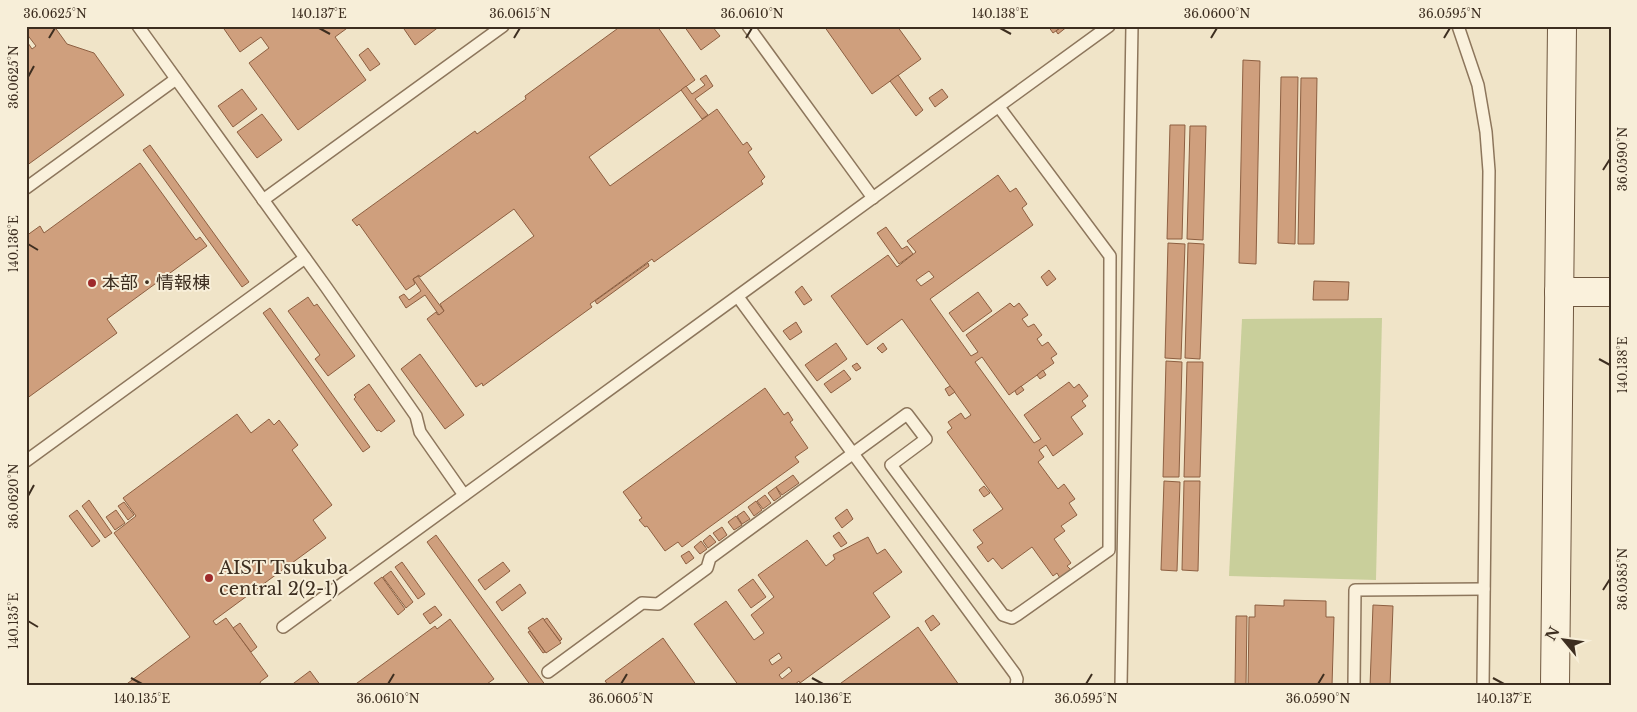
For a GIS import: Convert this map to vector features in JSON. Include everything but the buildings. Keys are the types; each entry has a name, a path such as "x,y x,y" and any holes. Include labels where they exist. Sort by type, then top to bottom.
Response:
{"street":[{"path":"1555,686 1562,26"},
{"path":"1559,292 1611,292"}],"lane":[{"path":"138,26 416,416 420,432 464,495"},
{"path":"263,200 503,26"},
{"path":"748,26 873,198"},
{"path":"283,627 1109,26"},
{"path":"1121,686 1132,26"},
{"path":"1458,26 1478,85 1486,132 1489,172 1483,686"},
{"path":"26,188 176,79"},
{"path":"548,672 642,602 658,604 707,568 710,558 907,414 926,439 892,464 1003,615 1012,618 1017,616 1109,550 1110,256 998,107"},
{"path":"26,461 305,258"},
{"path":"738,297 1015,674 1017,679 1016,686"},
{"path":"1354,686 1355,590 1484,589"}],"green space":[{"path":"1382,318 1376,580 1229,576 1242,319"}],"place":[{"name":"本部・情報棟","path":"92,283"},
{"name":"AIST Tsukuba central 2(2-1)","path":"209,578"}]}
